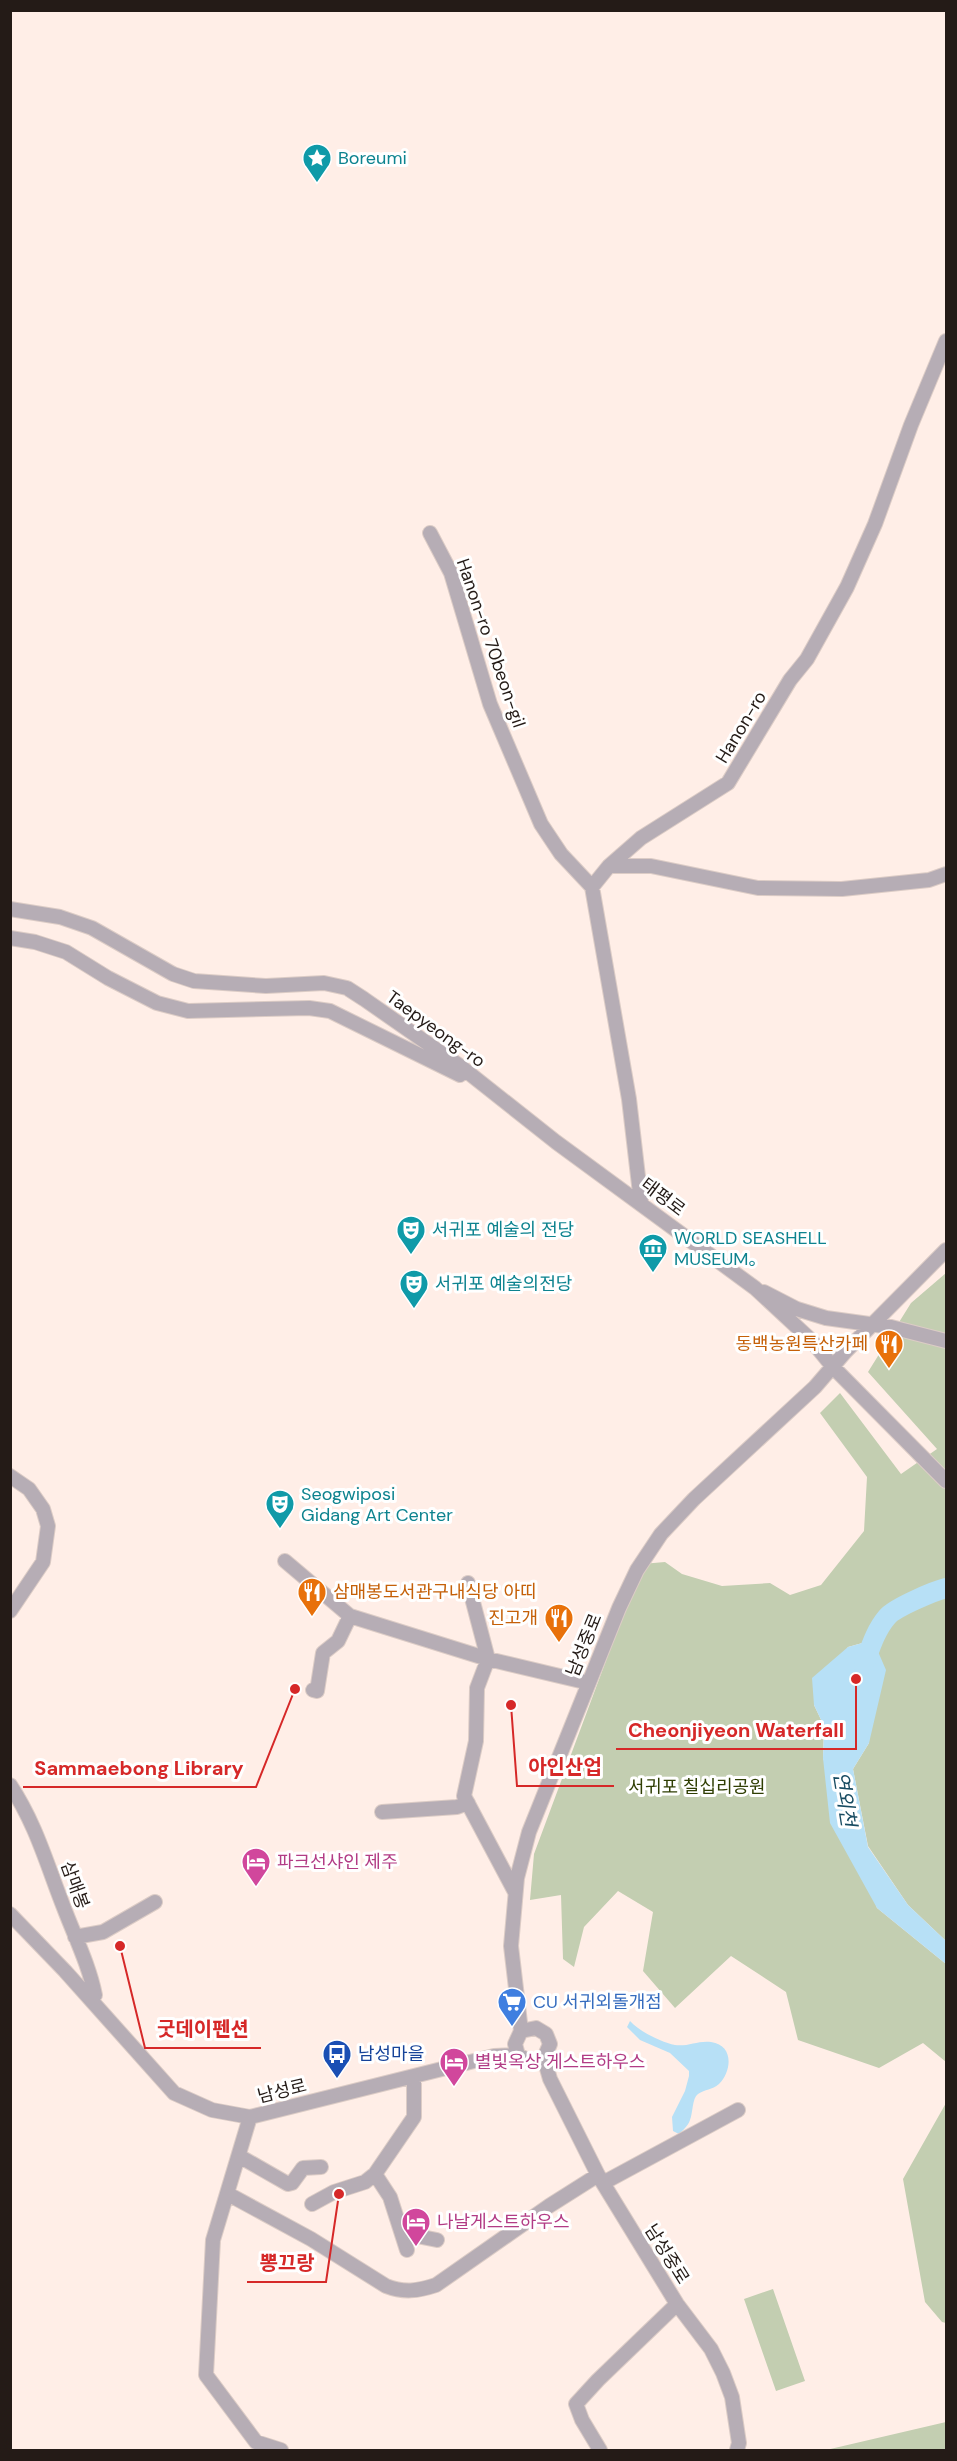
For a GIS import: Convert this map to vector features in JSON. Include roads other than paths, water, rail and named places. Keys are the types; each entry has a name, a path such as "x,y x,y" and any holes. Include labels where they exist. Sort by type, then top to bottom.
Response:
{"street":[{"name":"Hanon-ro","path":"592,887 609,866 641,838 729,783 790,680 807,659 847,587 875,524 911,426 946,341"},
{"name":"Hanon-ro 70beon-gil","path":"430,533 451,573 490,704 541,824 561,854 592,887"},
{"path":"609,866 651,866 758,888 842,889 929,880 946,874"},
{"path":"592,887 629,1099 641,1202"},
{"name":"Taepyeong-ro","path":"10,909 60,917 92,928 173,974 194,981 266,987 324,983 347,988 460,1066 489,1091"},
{"name":"Taepyeong-ro","path":"10,938 35,942 66,952 108,978 157,1003 188,1011 309,1008 330,1011 489,1091"},
{"name":"태평로","path":"489,1091 755,1288 811,1341 833,1367"},
{"name":"남성중로","path":"737,2451 739,2443 732,2397 711,2349 677,2304 601,2179 539,2060 549,2049 549,2038 541,2030 526,2029 520,2008 511,1946 514,1892 529,1833 619,1608 637,1570 662,1534 722,1472 815,1387 872,1324 946,1250"},
{"path":"755,1288 797,1309 826,1318 872,1324 946,1341"},
{"path":"833,1367 946,1481"},
{"path":"10,1476 29,1489 44,1509 48,1526 43,1562 10,1611"},
{"path":"285,1562 350,1616 488,1659 589,1683"},
{"path":"468,1583 488,1659 477,1688 476,1741 464,1796 514,1892"},
{"path":"313,1690 317,1691 323,1653 338,1641 350,1616"},
{"name":"삼매봉","path":"10,1785 37,1830 92,1981 95,1995 91,1999"},
{"path":"382,1812 457,1807 468,1803"},
{"path":"75,1937 104,1932 155,1902"},
{"name":"남성로","path":"10,1914 91,1999 174,2092 212,2110 250,2117 516,2050"},
{"path":"526,2029 516,2050 526,2061 539,2060"},
{"path":"312,2204 334,2192 365,2182 375,2175 414,2117 414,2077"},
{"path":"228,2193 311,2239 386,2286 397,2290 415,2291 436,2285 549,2206 738,2110"},
{"path":"250,2117 213,2240 206,2375 256,2442 280,2451"},
{"path":"239,2156 288,2184 292,2183 303,2168 321,2167"},
{"path":"375,2175 390,2197 407,2250"},
{"path":"402,2233 437,2240"},
{"path":"600,2451 582,2420 576,2404 677,2304"}],"water":[{"path":"873,1640 886,1670 869,1743 853,1769 868,1847 908,1905 946,1941 946,1964 877,1908 830,1823 823,1758 824,1726 814,1705 812,1678 848,1647"},
{"path":"630,2021 645,2033 669,2044 711,2042 724,2048 727,2053 728,2066 723,2079 716,2086 696,2096 689,2122 679,2134 673,2131 672,2117 685,2091 689,2071 670,2053 640,2040 627,2027"}],"waterway":[{"name":"연외천","path":"864,1665 876,1634 891,1613 924,1596 946,1588"}],"place":[{"name":"Boreumi","path":"317,184"},
{"name":"서귀포 예술의 전당","path":"411,1256"},
{"name":"WORLD SEASHELL MUSEUM。","path":"653,1274"},
{"name":"서귀포 예술의전당","path":"414,1310"},
{"name":"동백농원특산카페","path":"889,1370"},
{"name":"Seogwiposi Gidang Art Center","path":"280,1530"},
{"name":"삼매봉도서관구내식당 아띠","path":"312,1618"},
{"name":"진고개","path":"559,1644"},
{"name":"Cheonjiyeon Waterfall","path":"856,1679"},
{"name":"Sammaebong Library","path":"295,1689"},
{"name":"아인산업","path":"511,1705"},
{"name":"파크선샤인 제주","path":"256,1888"},
{"name":"굿데이펜션","path":"120,1946"},
{"name":"CU 서귀외돌개점","path":"512,2028"},
{"name":"남성마을","path":"337,2080"},
{"name":"별빛옥상 게스트하우스","path":"454,2088"},
{"name":"뽕끄랑","path":"339,2194"},
{"name":"나날게스트하우스","path":"416,2248"}],"park label":[{"name":"서귀포 칠십리공원","path":"697,1787"}]}
